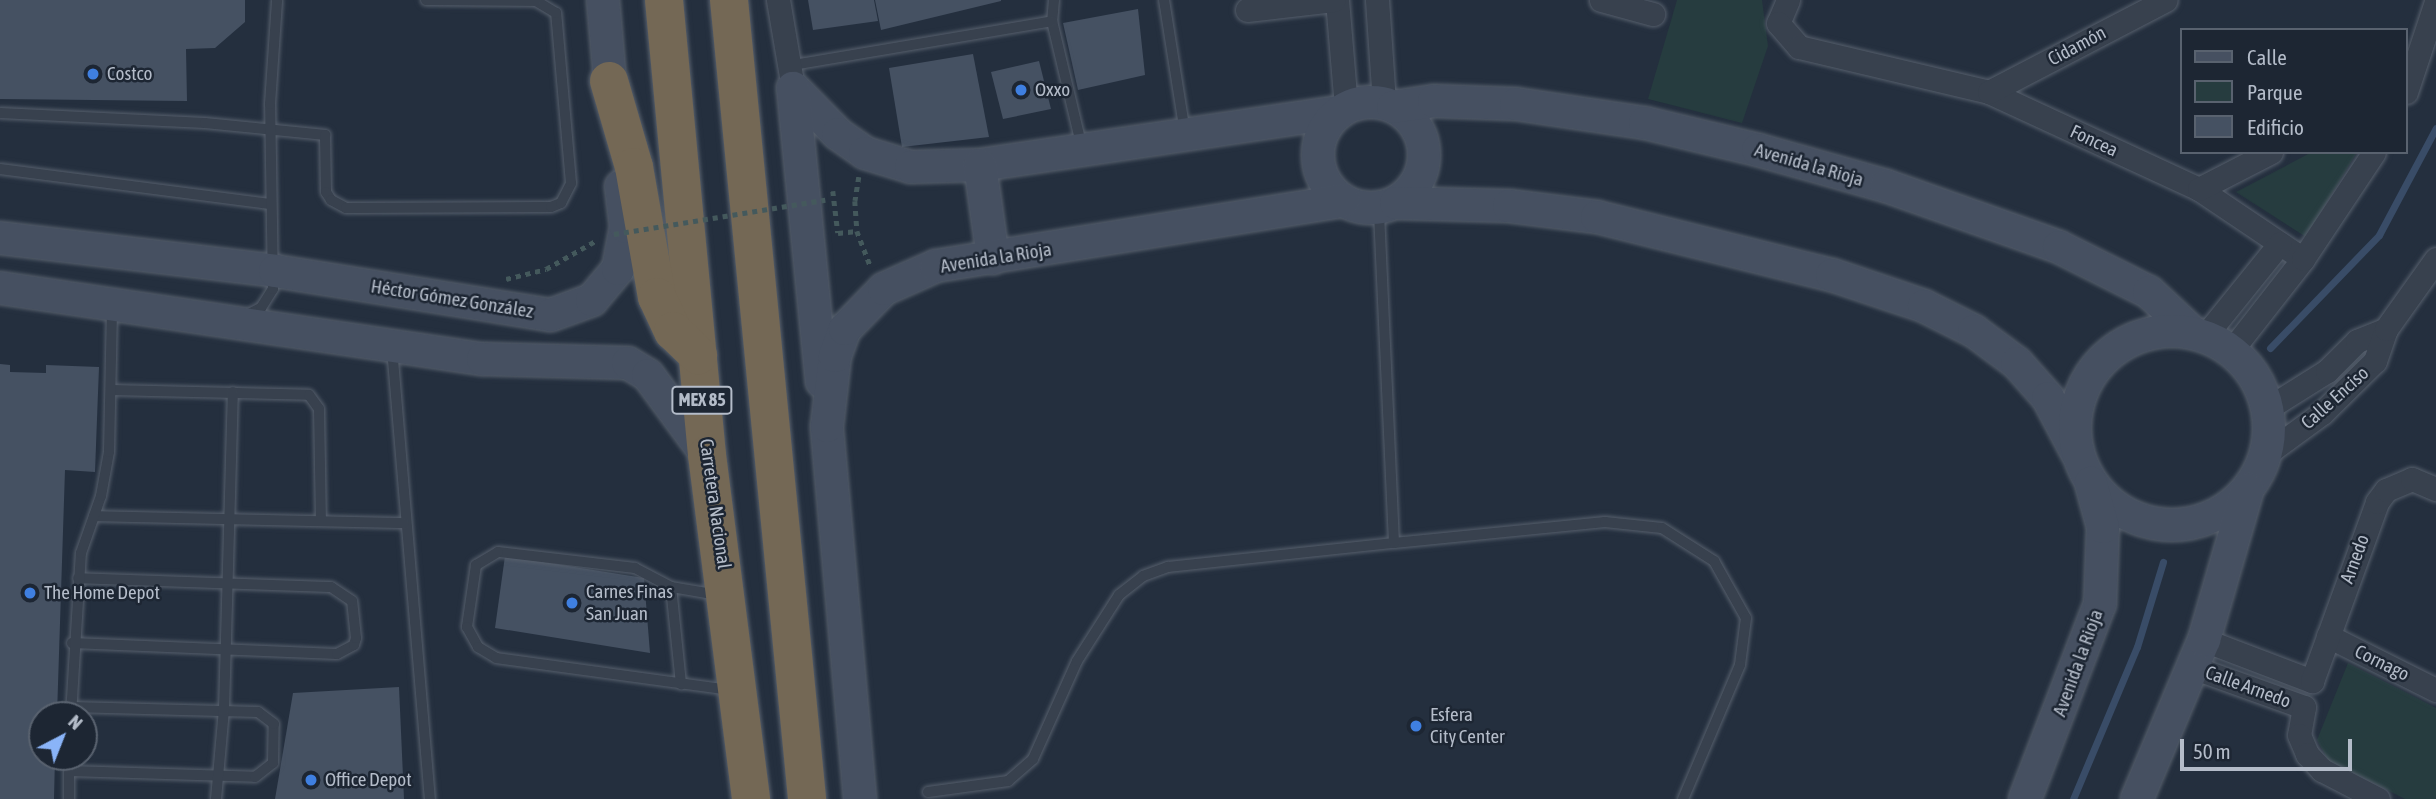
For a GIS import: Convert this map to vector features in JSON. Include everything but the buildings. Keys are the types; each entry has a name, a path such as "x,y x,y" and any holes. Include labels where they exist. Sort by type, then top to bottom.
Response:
{"highway":[{"name":"Carretera Nacional","path":"664,0 707,455 751,799"},
{"path":"729,0 807,799"},
{"path":"609,81 634,167 657,298 673,331 698,355"}],"street":[{"name":"Héctor Gómez González","path":"0,238 275,271 551,315 592,300 618,269 626,227 609,81 603,0"},
{"path":"778,0 790,77 827,426"},
{"path":"1247,10 1273,4 1335,0 1343,110"},
{"path":"1377,0 1389,105 1418,130 1424,163 1415,186 1387,206"},
{"path":"1601,0 1653,15"},
{"name":"Foncea","path":"1788,0 1778,23 1799,47 1989,92 2199,189 2303,259"},
{"name":"Cidamón","path":"1989,92 2166,0"},
{"path":"2409,84 2436,2"},
{"path":"790,77 838,134 865,153 911,167 980,165 1389,105"},
{"name":"Avenida la Rioja","path":"1389,105 1434,101 1516,104 1645,123 1758,150 1886,187 2059,247 2148,292 2210,340"},
{"path":"1343,110 1327,125 1318,158 1330,190 1344,201 1387,206 1509,206 1597,217 1832,275 1924,306 1974,331 2018,363 2048,398 2090,482 2120,510 2138,520 2168,526 2198,522 2226,510 2248,489"},
{"path":"2199,189 2266,154"},
{"path":"2210,340 2303,259 2373,154"},
{"path":"980,165 993,258"},
{"name":"Avenida la Rioja","path":"860,799 827,426 835,356 845,329 884,289 936,266 1344,201"},
{"path":"2210,340 2280,243"},
{"name":"Calle Enciso","path":"2267,408 2327,371 2357,341 2386,329 2428,290 2436,259"},
{"path":"0,288 515,362 628,363 648,375 707,455"},
{"name":"Calle Enciso","path":"2266,454 2347,391 2375,361 2386,329"},
{"path":"2077,453 2074,424 2079,396 2092,371 2112,351 2137,337 2164,330 2210,340 2248,367 2267,408 2266,454 2248,489 2198,653 2137,799"},
{"name":"Arnedo","path":"2312,681 2377,502 2386,491 2412,480 2436,489"},
{"name":"Avenida la Rioja","path":"2025,799 2100,604 2103,527 2090,482"},
{"name":"Cornago","path":"2328,636 2436,690"},
{"name":"Calle Arnedo","path":"2198,653 2312,681"},
{"name":"Calle Arnedo","path":"2198,653 2304,707 2299,735 2307,754 2322,770 2378,799"}],"lane":[{"path":"233,320 261,308 273,289 275,271 270,204 270,131 277,0"},
{"path":"0,113 325,135 326,192 331,200 346,208 551,207 561,202 571,183 556,13 536,1 426,0"},
{"path":"1054,0 1052,21 1083,151"},
{"path":"1164,0 1185,135"},
{"path":"790,77 1052,21"},
{"path":"0,169 270,204"},
{"path":"1387,206 1394,543"},
{"path":"71,701 72,643 78,578 106,474 112,303"},
{"path":"392,345 404,523 428,797"},
{"path":"111,390 300,392 315,401 319,409 321,521"},
{"path":"216,799 224,710 233,392"},
{"path":"94,516 404,523"},
{"path":"928,792 1008,781 1033,759 1077,661 1119,595 1143,576 1168,567 1605,522 1662,528 1714,561 1746,618 1741,665 1683,799"},
{"path":"727,596 671,587 635,568 491,554 477,565 472,576 467,627 478,647 496,658 739,691"},
{"path":"72,643 337,654 347,650 356,638 352,600 340,590 78,578"},
{"path":"671,587 681,684"},
{"path":"69,799 69,771 255,777 273,763 270,718 258,712 98,711"}],"path":[{"path":"865,153 855,201 857,231 884,289"},
{"path":"497,280 546,269 614,234 825,200"}],"green space":[{"path":"1677,0 1762,0 1768,46 1742,123 1648,99"},
{"path":"2308,154 2356,154 2306,237 2236,192"},
{"path":"2348,663 2436,708 2436,799 2405,799 2328,760 2317,740"}],"waterway":[{"path":"2270,348 2379,235 2436,128"},
{"path":"2073,799 2137,647 2163,562"}],"place":[{"name":"Costco","path":"93,74"},
{"name":"Oxxo","path":"1021,90"},
{"name":"The Home Depot","path":"30,593"},
{"name":"Carnes Finas San Juan","path":"572,603"},
{"name":"Esfera City Center","path":"1416,726"},
{"name":"Office Depot","path":"311,780"}]}
